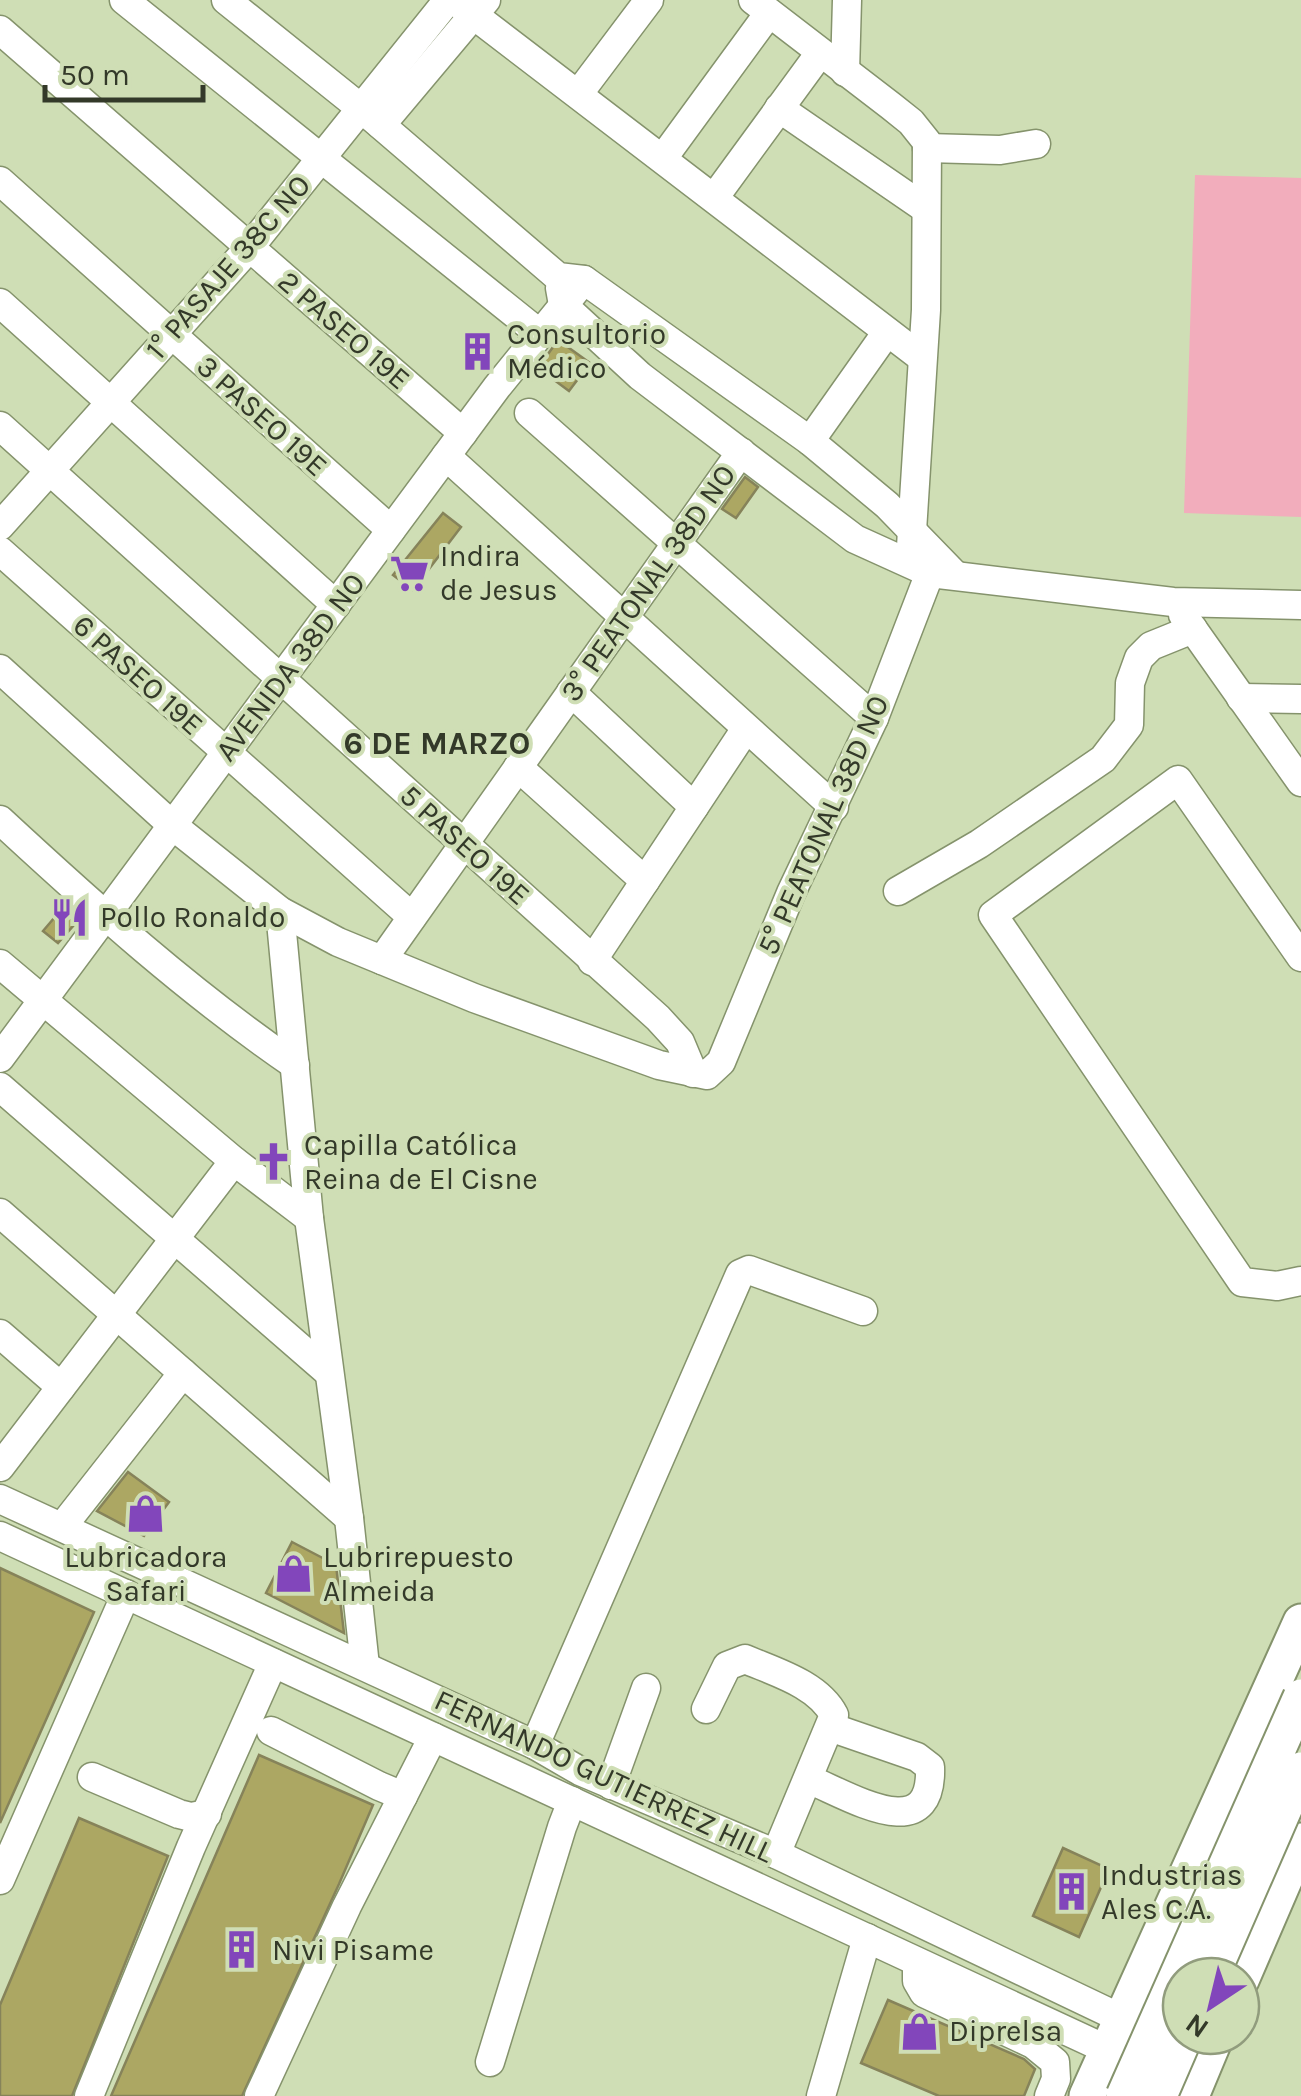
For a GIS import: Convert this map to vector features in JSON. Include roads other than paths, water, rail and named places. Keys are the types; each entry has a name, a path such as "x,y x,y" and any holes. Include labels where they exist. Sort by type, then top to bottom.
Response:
{"main road":[{"path":"1087,2096 1301,1622"},
{"path":"1124,2096 1301,1696"},
{"path":"1221,1956 1301,1770"},
{"path":"1252,1956 1301,1841"},
{"path":"1164,1923 1178,1956"},
{"path":"1160,2096 1201,2068"}],"street":[{"path":"124,0 540,334"},
{"path":"226,0 571,278 810,441 887,505 928,561"},
{"path":"579,92 649,0"},
{"path":"714,198 779,108 847,0"},
{"path":"845,72 847,0"},
{"path":"465,4 922,358"},
{"name":"1° PASAJE 38C NO","path":"0,526 249,248 320,160 370,116 465,4"},
{"path":"663,158 761,6 911,122 927,142 927,148 1000,150 1036,144"},
{"name":"2 PASEO 19E","path":"0,30 464,433"},
{"path":"779,108 926,209"},
{"name":"5° PEATONAL 38D NO","path":"693,1073 708,1075 720,1062 791,892 874,718 928,561 922,358 927,148"},
{"name":"3 PASEO 19E","path":"0,181 391,530"},
{"path":"571,278 563,305 640,376 854,539 928,561 1173,602 1301,606"},
{"path":"0,303 336,605"},
{"name":"AVENIDA 38D NO","path":"0,1058 446,456 563,305"},
{"path":"810,441 888,332"},
{"path":"529,413 874,718"},
{"name":"5 PASEO 19E","path":"0,426 658,1018 680,1042 693,1073"},
{"name":"3° PEATONAL 38D NO","path":"382,960 740,452"},
{"path":"446,456 834,807"},
{"name":"6 PASEO 19E","path":"0,551 412,916"},
{"path":"1173,602 1301,782"},
{"path":"898,891 980,844 1103,759 1129,725 1130,683 1139,658 1151,646 1194,629"},
{"path":"0,669 172,825 280,910 338,942 492,1005 659,1065 693,1073"},
{"path":"571,692 694,806"},
{"path":"1241,698 1301,699"},
{"path":"592,960 746,730"},
{"path":"518,768 644,881"},
{"path":"1301,957 1178,780 993,915 1242,1282 1278,1286 1301,1281"},
{"path":"0,820 105,917 252,1036 296,1065"},
{"path":"280,910 309,1218 350,1518 365,1666"},
{"path":"0,964 234,1161 309,1218"},
{"path":"0,1087 328,1372"},
{"path":"0,1467 234,1161"},
{"path":"0,1213 350,1518"},
{"path":"535,1745 740,1274 749,1270 863,1311"},
{"path":"0,1334 61,1387"},
{"path":"62,1527 183,1373"},
{"name":"FERNANDO GUTIERREZ HILL","path":"0,1499 535,1745 611,1785 776,1854 1114,2034"},
{"name":"FERNANDO GUTIERREZ HILL","path":"0,1536 917,1962 1201,2068"},
{"path":"0,1880 126,1594"},
{"path":"706,1709 728,1666 745,1659 789,1678 827,1701 834,1715 776,1854"},
{"path":"90,2096 273,1662"},
{"path":"611,1785 646,1688"},
{"path":"808,1779 894,1814 912,1812 926,1802 931,1788 930,1767 917,1758 830,1727"},
{"path":"271,1730 404,1796"},
{"path":"259,2096 347,1906 434,1737"},
{"path":"92,1777 179,1814 207,1814"},
{"path":"490,2062 572,1801"},
{"path":"821,2096 867,1938"},
{"path":"917,1962 917,1981 924,1993 1033,2044 1055,2062 1056,2080 1049,2096"}],"place":[{"name":"Consultorio Médico","path":"477,351"},
{"name":"Indira de Jesus","path":"410,573"},
{"name":"Pollo Ronaldo","path":"70,917"},
{"name":"Capilla Católica Reina de El Cisne","path":"274,1162"},
{"name":"Lubricadora Safari","path":"146,1513"},
{"name":"Lubrirepuesto Almeida","path":"293,1574"},
{"name":"Industrias Ales C.A.","path":"1071,1892"},
{"name":"Nivi Pisame","path":"242,1950"},
{"name":"Diprelsa","path":"919,2031"}],"district":[{"name":"6 DE MARZO","path":"437,743"}]}
